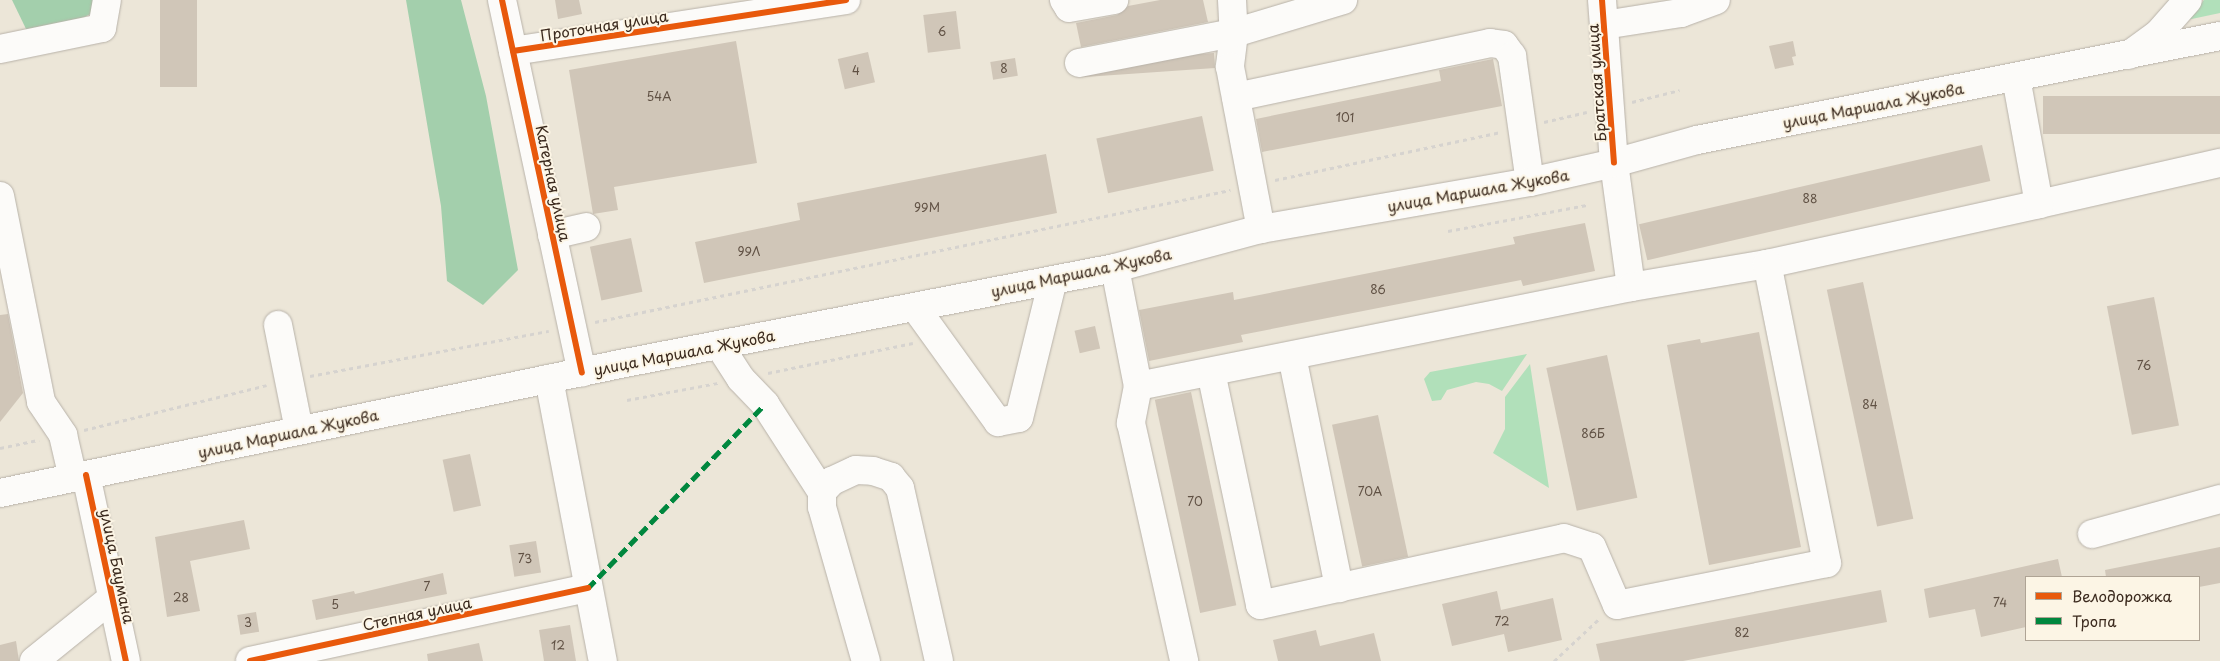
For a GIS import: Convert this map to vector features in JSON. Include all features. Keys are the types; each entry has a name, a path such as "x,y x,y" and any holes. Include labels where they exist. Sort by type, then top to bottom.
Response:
{"main road":[{"path":"0,49 102,28 107,0"},
{"name":"Катерная улица","path":"502,0 582,372"},
{"name":"Проточная улица","path":"513,51 846,0"},
{"path":"1064,0 1069,8 1114,0"},
{"path":"1232,0 1234,33 1230,68 1261,229"},
{"path":"1079,63 1234,33 1343,0"},
{"path":"1603,12 1682,13 1716,0"},
{"path":"2129,55 2158,34 2188,0"},
{"name":"Братская улица","path":"1603,12 1614,163 1631,287"},
{"name":"улица Маршала Жукова","path":"0,493 582,372 1115,268 1261,229 1530,182 1614,163 1697,140 2220,36"},
{"path":"1236,97 1490,43 1504,46 1512,56 1520,128 1530,182"},
{"path":"2016,77 2039,204"},
{"path":"1138,386 1631,287 1767,264 2220,163"},
{"name":"улица Баумана","path":"0,196 41,402 62,436 80,477 112,598 126,661"},
{"path":"552,235 586,227"},
{"path":"1211,372 1260,605 1564,538 1592,547 1617,605 1827,563 1767,264"},
{"path":"1115,268 1138,386 1131,423 1184,661"},
{"path":"915,307 998,422 1019,418 1053,280"},
{"path":"278,325 299,430"},
{"path":"719,345 741,379 765,404 822,492 822,506 866,661"},
{"path":"1292,356 1339,588"},
{"path":"549,379 588,588 604,661"},
{"path":"822,492 832,481 856,470 873,471 891,477 900,488 939,661"},
{"path":"2092,534 2220,499"},
{"name":"Степная улица","path":"250,661 588,588"},
{"path":"34,661 112,598"}],"path":[{"path":"0,448 62,436 289,380 572,326 1253,185 1520,128 1680,90"},
{"path":"1448,231 1587,205"},
{"path":"627,400 741,379 937,338"},
{"path":"1554,661 1617,605"}],"green space":[{"path":"12,0 94,0 101,9 72,23 28,33"},
{"path":"406,0 461,0 486,96 518,270 483,305 447,281 441,206"},
{"path":"2204,0 2220,0 2220,13 2187,20"},
{"path":"1527,354 1502,391 1489,384 1476,382 1447,390 1441,400 1432,401 1424,379 1430,372"},
{"path":"1530,364 1549,488 1493,453 1505,429 1505,397"}],"building":[{"path":"160,0 197,0 197,87 160,87"},
{"path":"555,0 579,0 582,14 558,19"},
{"path":"1160,0 1203,0 1208,22 1081,47 1076,23 1117,15 1128,6"},
{"path":"956,11 961,49 928,53 923,15"},
{"path":"736,41 757,163 614,187 618,210 593,214 569,70"},
{"path":"1793,41 1796,56 1792,57 1794,65 1775,69 1769,46"},
{"path":"868,52 875,82 845,89 838,59"},
{"path":"1214,53 1215,68 1081,77 1080,62"},
{"path":"1015,58 1018,76 993,80 990,62"},
{"path":"1493,59 1502,106 1262,152 1256,119 1441,81 1439,70"},
{"path":"2043,96 2220,96 2220,134 2043,134"},
{"path":"1202,116 1214,171 1108,193 1096,138"},
{"path":"1982,145 1990,181 1647,260 1639,224"},
{"path":"1046,154 1057,213 704,283 695,242 800,220 797,203"},
{"path":"1585,223 1595,271 1523,286 1521,280 1241,335 1243,342 1149,361 1139,310 1233,292 1234,300 1515,244 1513,237"},
{"path":"631,238 642,292 601,301 590,247"},
{"path":"1863,282 1913,519 1877,526 1827,290"},
{"path":"2154,297 2179,426 2132,435 2107,306"},
{"path":"8,314 23,393 0,422 0,315"},
{"path":"1095,326 1100,348 1080,353 1075,331"},
{"path":"1759,332 1801,547 1709,565 1667,345 1700,339 1701,343"},
{"path":"1607,355 1637,498 1577,511 1546,368"},
{"path":"1191,392 1236,605 1200,613 1155,400"},
{"path":"1378,415 1408,557 1362,567 1332,425"},
{"path":"470,454 481,506 454,512 443,460"},
{"path":"244,520 250,549 190,561 200,611 167,617 155,537"},
{"path":"536,541 541,573 514,577 509,545"},
{"path":"2220,547 2220,583 2200,587 2200,576 2106,576 2105,570"},
{"path":"2058,559 2062,576 2025,576 2025,627 1981,637 1975,609 1929,618 1924,589"},
{"path":"443,573 447,594 316,620 312,600 354,591 355,594"},
{"path":"1881,590 1887,622 1683,661 1600,661 1596,644"},
{"path":"1497,591 1501,610 1553,598 1562,640 1508,652 1504,634 1452,646 1442,604"},
{"path":"256,612 259,632 240,635 237,615"},
{"path":"570,625 576,661 544,661 539,630"},
{"path":"1316,630 1320,646 1374,633 1381,661 1278,661 1273,640"},
{"path":"16,641 19,661 0,661 0,645"},
{"path":"479,643 483,661 428,661 427,654"}],"marked path":[{"path":"588,588 765,404"}],"cycle path":[{"path":"502,0 582,372"},
{"path":"513,51 846,0"},
{"path":"1602,0 1614,163"},
{"path":"86,475 126,661"},
{"path":"250,661 588,588"}]}
